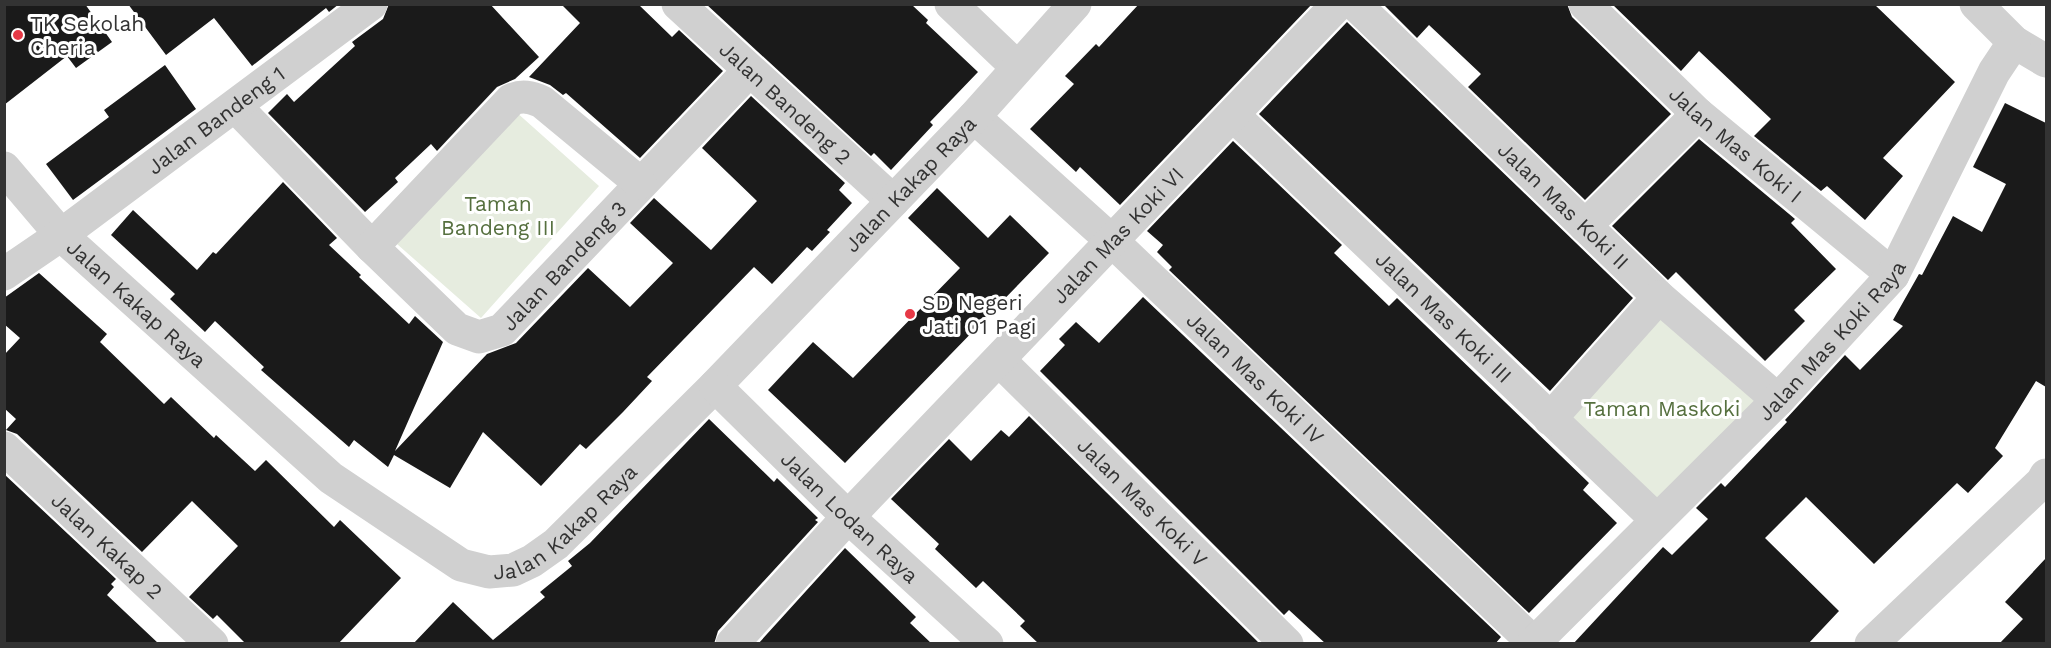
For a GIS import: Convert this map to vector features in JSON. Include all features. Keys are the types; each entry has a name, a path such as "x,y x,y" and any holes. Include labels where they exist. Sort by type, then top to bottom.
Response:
{"street":[{"name":"Jalan Bandeng 1","path":"4,274 236,107 371,4"},
{"name":"Jalan Bandeng 2","path":"678,4 893,201"},
{"path":"951,4 1017,67"},
{"name":"Jalan Kakap Raya","path":"4,168 61,235 331,478 461,565 489,572 513,570 532,561 556,544 715,386 974,117 1076,4"},
{"name":"Jalan Mas Koki VI","path":"732,644 848,517 1338,4"},
{"name":"Jalan Mas Koki II","path":"1355,4 1659,297 1778,400"},
{"name":"Jalan Mas Koki I","path":"1585,4 1698,114 1893,275"},
{"path":"1996,23 2025,25 2046,37"},
{"path":"1996,23 2046,62"},
{"name":"Jalan Mas Koki Raya","path":"1533,643 1778,400 1893,275 1994,72 1996,23"},
{"name":"Jalan Bandeng 3","path":"236,107 372,248 457,329 468,335 489,336 502,330 749,71"},
{"name":"Jalan Bandeng 3","path":"372,248 511,100 518,97 528,96 542,102 640,183"},
{"path":"1585,226 1698,114"},
{"name":"Jalan Mas Koki III","path":"1233,115 1657,520"},
{"name":"Jalan Mas Koki IV","path":"974,117 1112,241 1533,643"},
{"path":"1550,418 1659,297"},
{"name":"Jalan Mas Koki V","path":"999,360 1287,644"},
{"name":"Jalan Lodan Raya","path":"715,386 848,517 987,644"},
{"name":"Jalan Kakap 2","path":"4,448 212,644"},
{"path":"1871,644 2045,480"}],"green space":[{"name":"Taman Bandeng III","path":"515,111 599,186 481,318 397,244"},
{"name":"Taman Maskoki","path":"1661,307 1766,401 1657,510 1561,419"}],"building":[{"path":"4,4 85,4 112,42 76,68 67,56 4,105"},
{"path":"128,4 339,4 329,12 326,8 252,66 214,18 166,55"},
{"path":"389,4 490,4 539,57 515,79 497,87 437,151 431,144 395,178 398,182 365,212 268,113 287,94 294,102 355,46 352,42 383,19"},
{"path":"561,4 638,4 672,37 679,30 723,71 640,158 566,93 563,95 550,85 529,77 580,23"},
{"path":"706,4 911,4 928,20 926,23 978,72 930,122 933,125 891,170 874,153 871,156"},
{"path":"1139,4 1312,4 1120,205 1080,167 1076,172 1030,129 1074,84 1065,76 1096,44 1099,47"},
{"path":"1383,4 1567,4 1572,17 1671,114 1585,200 1468,87 1481,74 1429,25 1417,38"},
{"path":"1612,4 1874,4 1955,82 1883,158 1903,176 1865,220 1827,186 1821,191 1754,136 1771,119 1699,51 1681,71"},
{"path":"1347,22 1633,298 1550,391 1259,114"},
{"path":"165,65 196,109 73,200 46,164 109,117 104,110"},
{"path":"751,96 845,183 839,190 852,203 827,230 830,232 812,251 807,247 772,284 754,267 647,377 652,381 623,412 586,449 580,444 541,486 483,432 450,488 394,455 388,467 354,440 349,447 261,370 264,367 215,321 205,332 170,299 175,294 111,235 133,210 197,270 213,252 216,254 283,182 337,238 329,245 361,275 359,277 409,324 415,316 443,342 395,451 487,354 516,343 588,268 630,307 673,263 630,223 654,198 711,250 757,201 702,148"},
{"path":"2005,103 2046,123 2046,387 2036,381 1995,448 2003,456 1968,493 1957,483 1874,564 1806,497 1765,538 1839,611 1808,644 1573,644 1663,547 1672,555 1708,519 1696,508 1721,483 1725,487 1787,422 1785,420 1845,355 1860,370 1903,326 1893,320 1919,274 1922,275 1953,216 1982,232 2006,184 1973,167"},
{"path":"1699,139 1795,219 1791,223 1836,269 1794,310 1805,321 1765,361 1676,272 1668,280 1612,226"},
{"path":"1233,141 1342,245 1334,253 1389,306 1397,298 1589,483 1583,490 1617,523 1529,613 1169,270 1172,267 1157,252 1163,245 1147,231"},
{"path":"937,188 988,238 1010,215 1049,253 845,463 768,390 813,342 853,378 960,268 908,218"},
{"path":"39,273 107,334 100,342 164,404 171,397 214,438 216,435 255,471 266,460 334,527 340,520 401,578 338,644 246,644 217,615 213,619 189,597 238,546 192,501 142,552 17,434 6,430 16,419 4,408 4,355 20,338 4,324 4,298"},
{"path":"1143,297 1501,637 1495,644 1326,644 1289,610 1284,615 1040,371 1065,345 1059,339 1076,322 1099,343"},
{"path":"1029,416 1258,642 1256,644 1039,644 1020,626 1025,621 983,581 976,588 935,549 939,544 891,499 949,439 971,461 1001,430 1009,437"},
{"path":"709,419 774,482 777,478 818,518 815,520 818,522 718,631 714,644 413,644 453,602 493,640 545,597 540,592 572,566 568,561 590,543"},
{"path":"4,474 116,579 111,584 114,587 107,595 159,644 4,644"},
{"path":"845,548 916,617 910,623 932,644 758,644"},
{"path":"2046,558 2046,644 1999,644 2023,619 2005,602"}],"place":[{"name":"TK Sekolah Cheria","path":"18,35"},
{"name":"SD Negeri Jati 01 Pagi","path":"910,314"}]}
